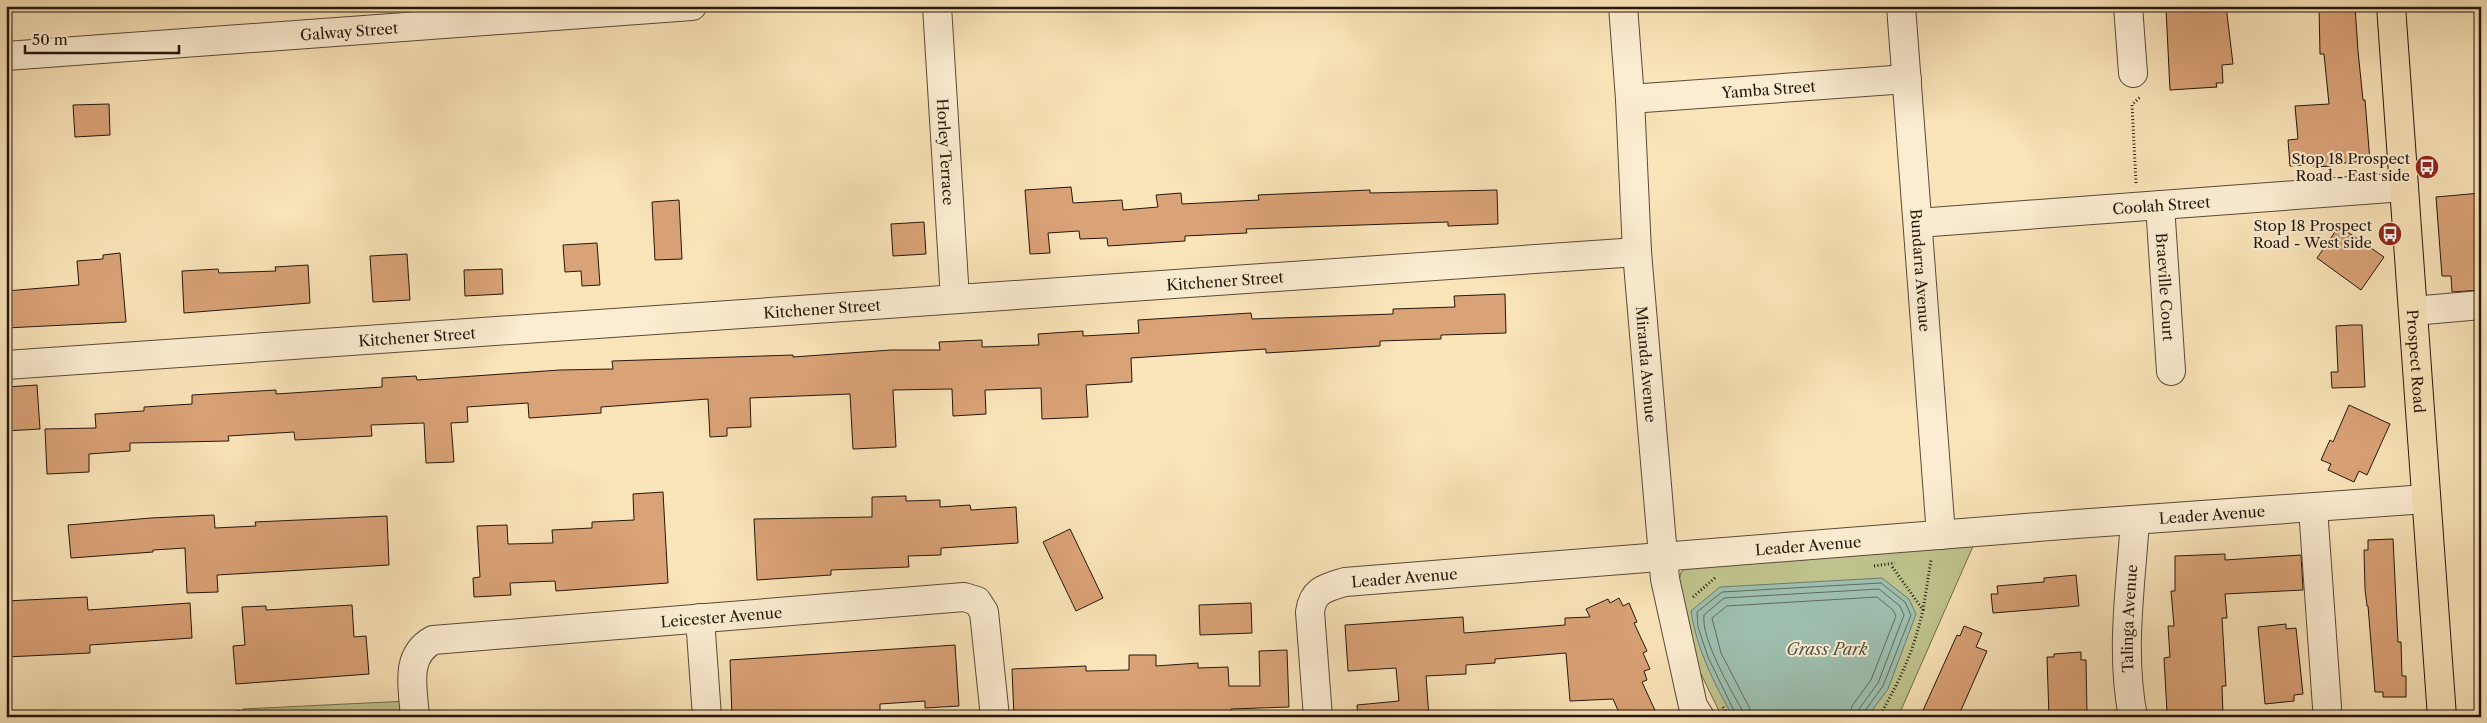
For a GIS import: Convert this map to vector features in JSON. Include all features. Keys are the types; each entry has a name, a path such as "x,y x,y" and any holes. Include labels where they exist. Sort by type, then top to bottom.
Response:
{"main road":[{"name":"Prospect Road","path":"2391,6 2442,717"}],"street":[{"name":"Galway Street","path":"6,56 692,6"},
{"name":"Horley Terrace","path":"937,6 955,299"},
{"name":"Miranda Avenue","path":"1623,6 1630,99 1637,252 1665,557 1665,578 1693,706 1710,711"},
{"name":"Bundarra Avenue","path":"1901,6 1918,223 1936,546"},
{"path":"2128,6 2138,84"},
{"name":"Yamba Street","path":"1630,99 1907,79"},
{"name":"Coolah Street","path":"1918,223 2404,187"},
{"name":"Braeville Court","path":"2160,204 2171,371"},
{"name":"Kitchener Street","path":"6,365 1637,252"},
{"path":"2413,311 2481,305"},
{"name":"Leader Avenue","path":"1318,717 1310,612 1312,600 1319,591 1345,582 1550,564 1665,557 1936,546 2134,520 2426,499"},
{"path":"2313,508 2327,706"},
{"name":"Talinga Avenue","path":"2133,717 2129,697 2126,628 2134,520"},
{"name":"Leicester Avenue","path":"415,717 412,662 423,645 433,640 964,597 977,601 981,606 984,616 995,717"},
{"path":"700,618 707,717"}],"path":[{"path":"2136,188 2132,105 2138,84"},
{"path":"1878,717 1899,682 1915,646 1936,546"},
{"path":"1872,566 1891,565 1923,610"},
{"path":"1690,592 1691,599 1717,576 1709,576"},
{"path":"238,710 238,717"},
{"path":"1710,711 1729,717"}],"green space":[{"name":"Grass Park","path":"1974,544 1898,717 1722,717 1696,664 1678,586 1681,572 1691,565"},
{"path":"408,701 409,717 244,717 243,709"}],"water":[{"name":"Grass Park","path":"1882,578 1909,599 1916,614 1888,689 1867,717 1733,717 1707,666 1697,639 1691,611 1720,587"}],"building":[{"path":"2195,6 2226,6 2233,64 2222,65 2223,83 2216,83 2217,87 2170,90 2166,9"},
{"path":"2319,6 2355,6 2370,161 2331,164 2331,166 2314,167 2314,164 2290,166 2288,140 2298,139 2295,106 2329,104 2324,54 2320,54"},
{"path":"109,104 110,135 75,137 73,105"},
{"path":"1071,187 1073,203 1122,200 1123,210 1158,207 1156,195 1181,193 1182,204 1259,200 1258,195 1370,190 1370,193 1497,190 1498,224 1448,226 1448,222 1246,229 1247,233 1185,236 1185,241 1108,246 1107,238 1080,239 1079,231 1048,233 1050,253 1030,254 1025,190"},
{"path":"2481,193 2481,290 2452,292 2451,276 2442,276 2436,197"},
{"path":"679,200 682,259 655,260 652,202"},
{"path":"924,222 926,254 893,256 891,224"},
{"path":"2339,226 2384,257 2361,290 2317,258"},
{"path":"597,243 600,285 582,286 581,271 565,272 563,245"},
{"path":"120,253 126,322 6,328 6,291 79,285 77,261 103,259 103,255"},
{"path":"407,254 410,300 373,302 370,256"},
{"path":"308,265 310,303 184,313 182,271 218,269 219,273 276,271 275,267"},
{"path":"502,269 503,294 465,296 464,270"},
{"path":"1505,294 1506,333 1441,335 1441,339 1380,341 1380,346 1266,353 1266,349 1131,358 1132,382 1086,385 1088,417 1042,419 1041,388 985,390 986,414 953,416 952,389 893,390 896,447 853,449 850,394 750,398 751,427 727,428 727,436 710,437 708,399 601,407 601,413 529,418 528,403 467,407 468,422 451,423 454,462 426,463 424,423 371,425 372,436 295,440 294,432 228,436 229,441 130,443 130,451 89,454 89,472 47,474 45,429 96,428 95,414 144,411 144,407 192,404 192,395 276,390 276,394 382,387 382,378 416,376 417,380 560,370 613,369 612,361 793,355 793,357 891,350 940,350 939,342 982,340 982,347 1039,345 1038,334 1083,331 1083,336 1139,333 1138,320 1251,313 1252,319 1393,314 1393,309 1455,307 1454,296"},
{"path":"2362,325 2365,387 2332,388 2331,372 2338,372 2336,326"},
{"path":"37,385 40,429 6,431 6,387"},
{"path":"2349,405 2390,424 2367,475 2359,471 2354,482 2328,470 2331,464 2321,460 2330,440 2333,442"},
{"path":"663,492 668,583 556,591 555,581 510,583 511,595 474,597 473,578 480,577 477,526 507,525 508,544 553,543 552,530 592,528 592,522 634,520 633,494"},
{"path":"906,496 906,501 940,500 940,507 970,505 971,510 1016,507 1018,543 941,548 941,555 908,556 909,567 831,570 831,575 757,580 754,519 872,517 872,497"},
{"path":"214,515 215,528 256,526 255,522 387,516 389,565 217,575 218,592 187,593 185,548 71,558 68,525"},
{"path":"1070,529 1103,598 1076,611 1043,542"},
{"path":"2393,539 2398,642 2401,642 2402,676 2406,676 2406,697 2383,697 2383,692 2375,692 2365,589 2364,550 2368,550 2368,540"},
{"path":"2225,554 2225,560 2301,555 2303,590 2225,594 2227,618 2222,618 2226,686 2222,686 2223,715 2172,717 2172,712 2167,712 2164,658 2170,657 2168,626 2174,626 2171,591 2175,591 2175,556"},
{"path":"2076,575 2079,606 1993,613 1991,594 1998,594 1997,586 2044,582 2044,578"},
{"path":"87,597 88,610 190,603 192,638 90,645 90,653 6,657 6,601"},
{"path":"1619,598 1623,606 1629,603 1637,622 1634,623 1647,651 1643,653 1650,669 1644,671 1647,680 1642,682 1658,717 1621,717 1613,699 1570,701 1566,653 1495,659 1495,663 1466,665 1466,674 1426,676 1429,717 1358,717 1357,705 1399,701 1396,668 1348,671 1345,625 1463,617 1464,633 1565,625 1565,618 1590,617 1586,609 1608,599 1610,603"},
{"path":"1251,603 1252,633 1200,635 1199,605"},
{"path":"352,605 354,637 366,636 369,674 236,684 233,646 245,645 242,607 266,606 266,610"},
{"path":"2286,624 2286,629 2296,628 2303,694 2294,695 2294,701 2265,704 2258,627"},
{"path":"1964,626 1982,633 1976,647 1987,651 1958,717 1920,717 1957,635 1960,636"},
{"path":"955,645 959,706 925,708 925,701 880,704 880,713 809,715 809,713 732,717 730,660"},
{"path":"1287,650 1289,707 1231,709 1231,715 1201,717 1014,717 1012,669 1086,666 1086,671 1129,670 1129,655 1156,655 1156,666 1198,663 1198,668 1228,667 1229,686 1260,686 1259,651"},
{"path":"2081,652 2081,660 2086,660 2087,714 2049,717 2047,657 2054,657 2054,654"}],"place":[{"name":"Stop 18 Prospect Road - East side","path":"2427,167"},
{"name":"Stop 18 Prospect Road - West side","path":"2390,234"}]}
